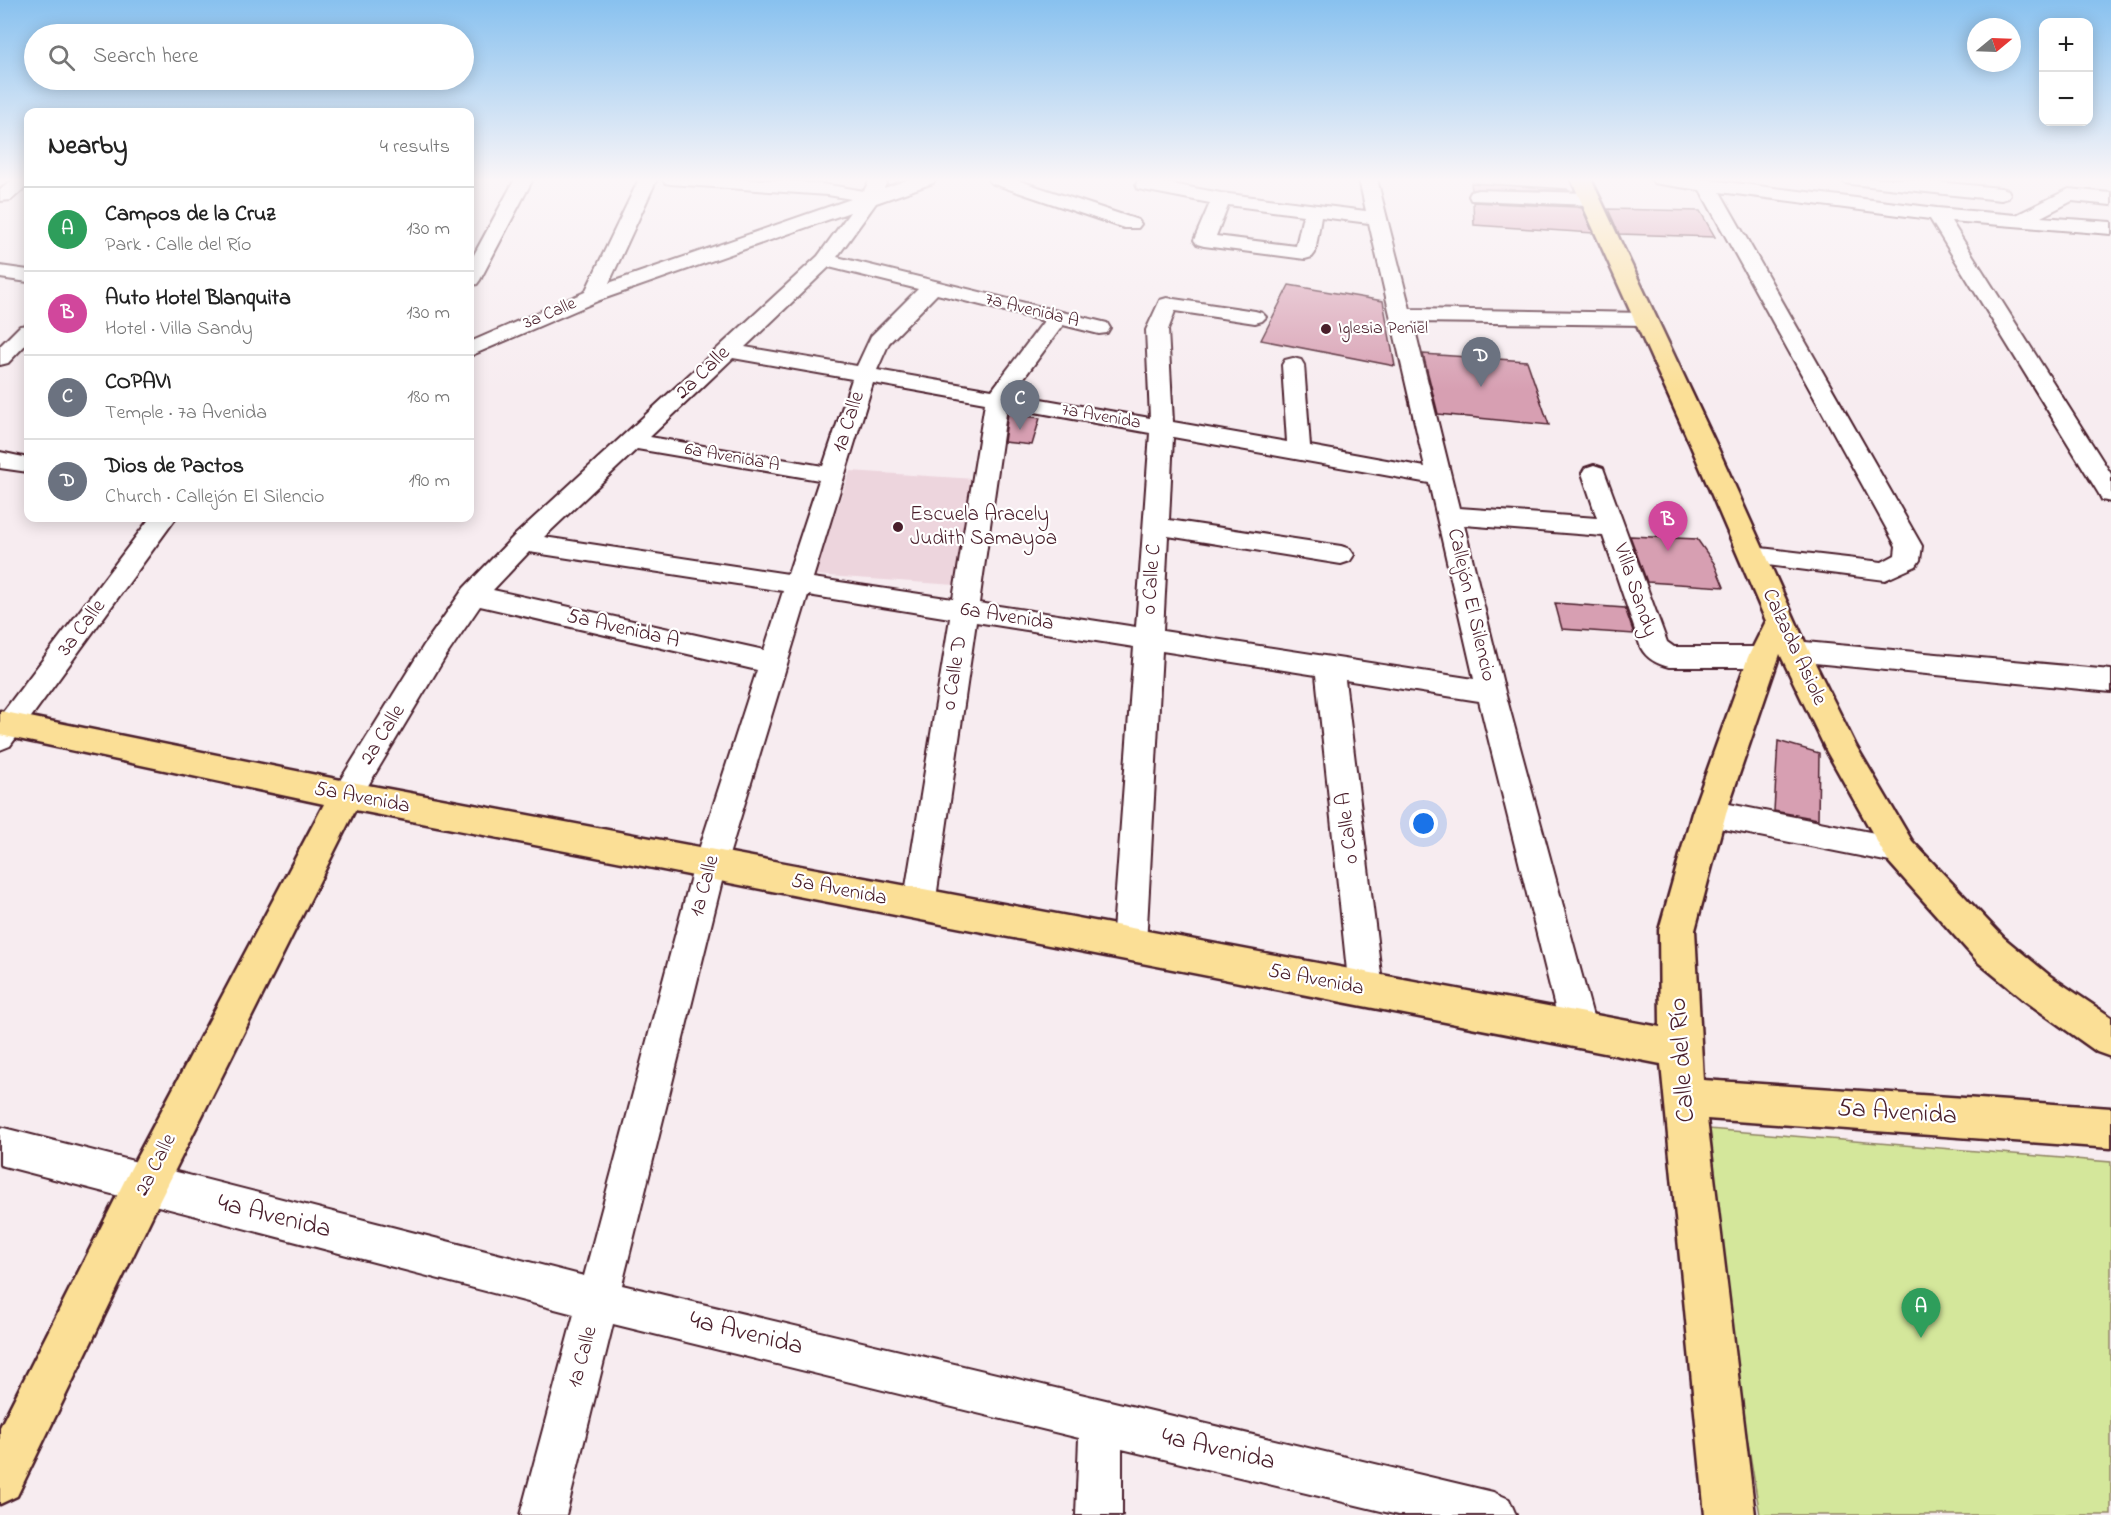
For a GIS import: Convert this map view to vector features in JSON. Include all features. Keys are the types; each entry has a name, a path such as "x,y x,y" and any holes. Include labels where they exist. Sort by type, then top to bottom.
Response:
{"main road":[{"name":"Calzada Asiole","path":"1614,250 1752,556 1779,643 1900,852 1991,950 2037,988 2111,1040"},
{"name":"Calle del Río","path":"1730,1515 1684,1098 1680,1049 1677,930 1709,813 1779,643"},
{"name":"5a Avenida","path":"3,728 1680,1049"},
{"name":"2a Calle","path":"0,1479 145,1185 346,795"},
{"name":"5a Avenida","path":"1684,1098 2111,1128"}],"street":[{"path":"474,273 486,250"},
{"path":"593,296 615,250"},
{"name":"3a Calle","path":"474,348 593,296 713,250"},
{"name":"2a Calle","path":"346,795 434,652 473,595 523,542 825,260 832,250"},
{"path":"1279,250 1305,253 1306,250"},
{"name":"Callejón El Silencio","path":"1384,250 1491,692 1579,1030"},
{"path":"1743,250 1909,546 1907,560 1885,571 1752,556"},
{"path":"1959,250 2111,494"},
{"name":"7a Avenida A","path":"825,260 1100,328"},
{"path":"0,272 24,275"},
{"name":"1a Calle","path":"543,1515 710,865 832,475 864,375 879,340 933,286"},
{"name":"0 Calle C","path":"1129,945 1162,428 1158,330 1167,304 1255,316"},
{"path":"1400,315 1646,319"},
{"name":"0 Calle D","path":"919,905 997,399 1058,317"},
{"path":"474,332 500,335"},
{"path":"0,358 24,335"},
{"name":"7a Avenida","path":"727,350 1440,477"},
{"path":"1293,365 1299,452"},
{"name":"6a Avenida A","path":"632,441 832,475"},
{"path":"0,460 24,464"},
{"name":"Villa Sandy","path":"1594,472 1655,648 1669,657 1779,643 2111,681"},
{"name":"Villa Sandy","path":"1449,516 1614,528"},
{"name":"3a Calle","path":"3,728 160,522"},
{"path":"1156,526 1341,555"},
{"name":"6a Avenida","path":"523,542 1491,692"},
{"name":"5a Avenida A","path":"473,595 774,663"},
{"name":"0 Calle A","path":"1329,666 1366,990"},
{"path":"1709,813 1900,852"},
{"name":"4a Avenida","path":"0,1146 145,1185 599,1298 1101,1422 1493,1515"},
{"path":"1099,1515 1101,1422"}],"shaded area":[{"name":"Escuela Aracely Judith Samayoa","path":"850,471 975,479 955,585 814,575"}],"green space":[{"path":"1696,1128 2111,1162 2111,1515 1760,1515"}],"building":[{"name":"Iglesia Peniel","path":"1289,285 1383,301 1395,366 1261,340"},
{"path":"1423,354 1527,361 1549,425 1438,414"},
{"path":"1008,413 1040,418 1032,445 1004,442"},
{"path":"1630,536 1697,539 1714,563 1724,587 1647,582"},
{"path":"1555,603 1625,608 1634,634 1562,629"},
{"path":"1778,741 1819,753 1818,819 1774,811"}],"place":[{"name":"Iglesia Peniel","path":"1326,329"},
{"name":"Dios de Pactos","path":"1481,387"},
{"name":"COPAVI","path":"1020,430"},
{"name":"Escuela Aracely Judith Samayoa","path":"898,527"},
{"name":"Auto Hotel Blanquita","path":"1668,551"},
{"name":"Campos de la Cruz","path":"1921,1338"}]}
